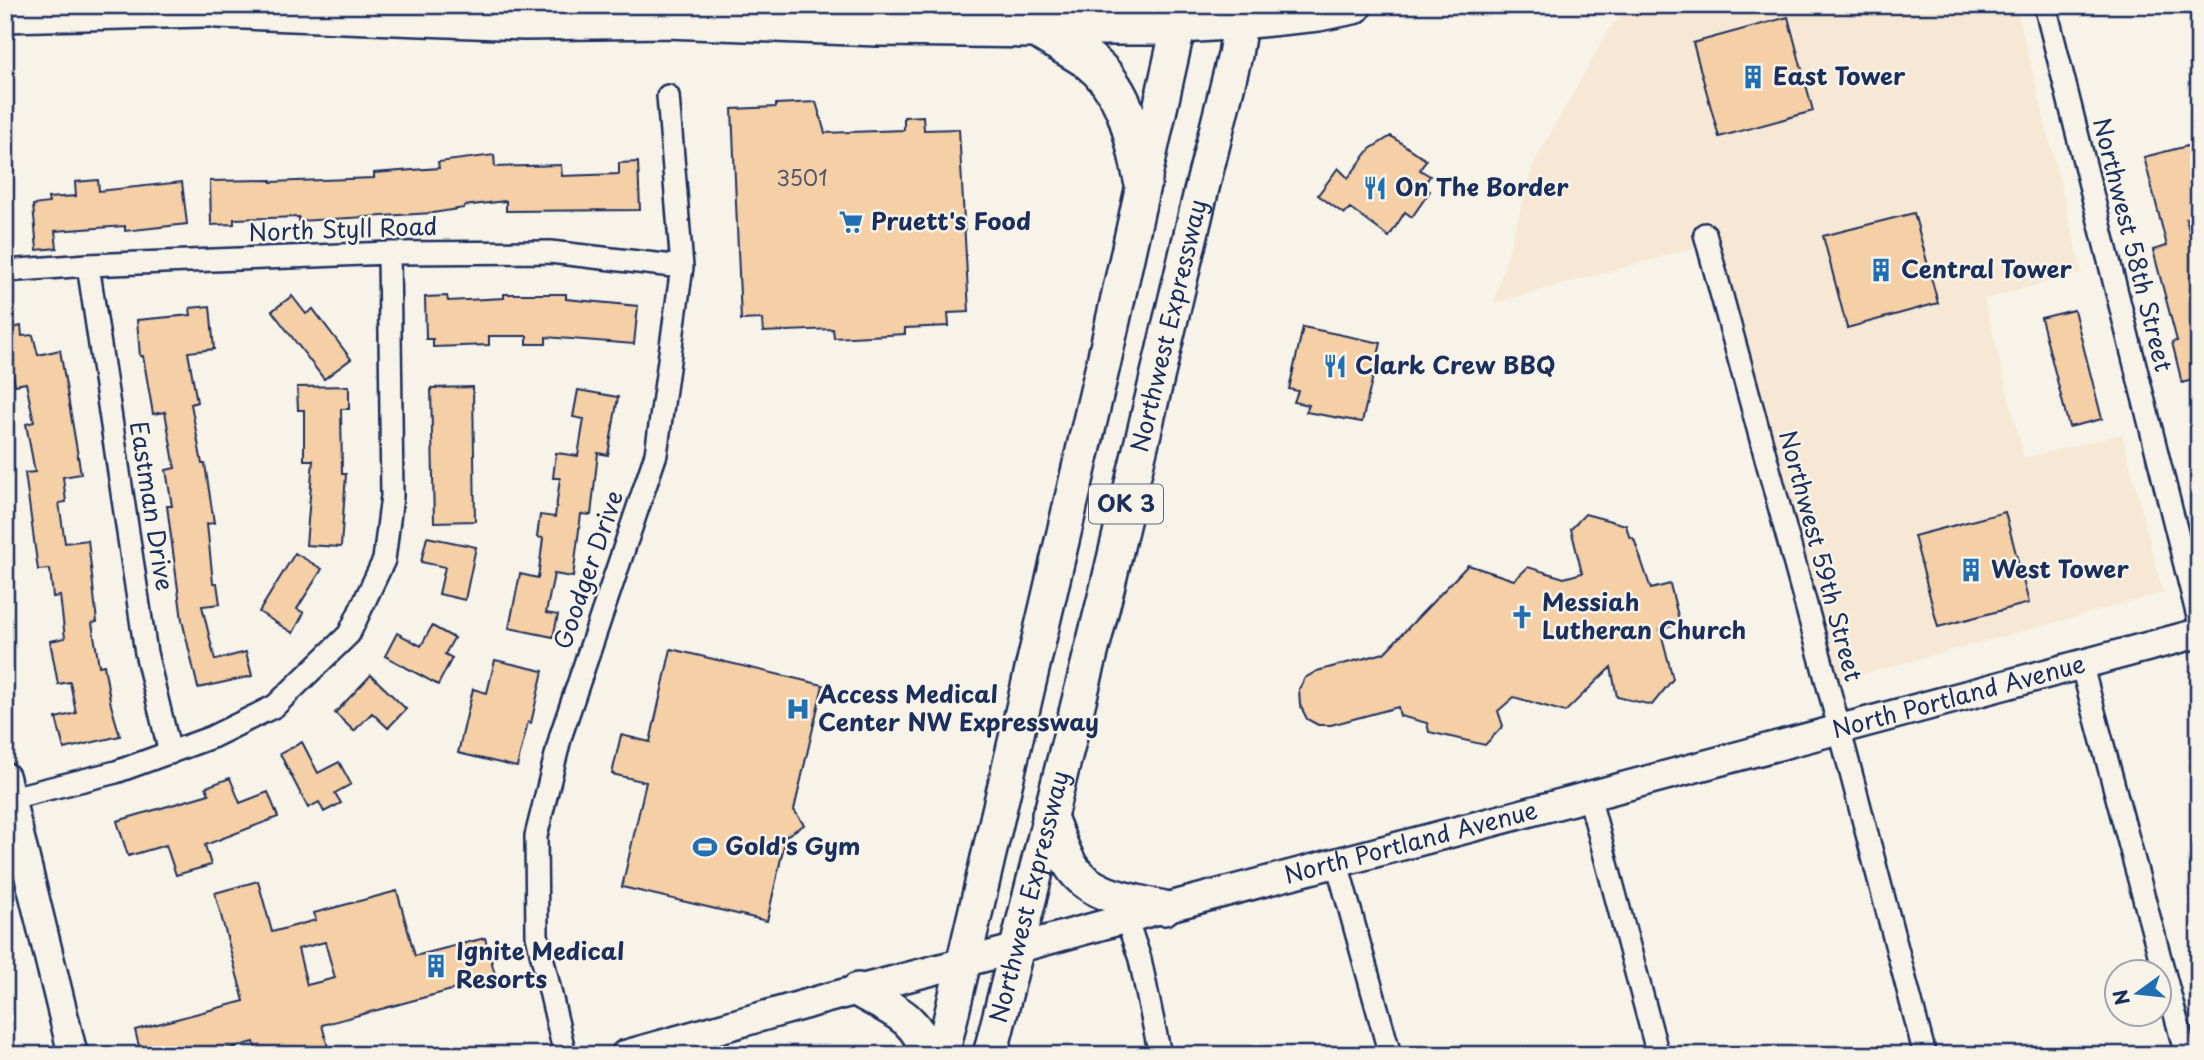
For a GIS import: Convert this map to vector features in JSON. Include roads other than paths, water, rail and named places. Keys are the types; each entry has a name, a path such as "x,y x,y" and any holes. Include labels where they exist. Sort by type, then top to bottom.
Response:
{"highway":[{"path":"5,13 217,9 271,5"},
{"path":"217,9 524,21 665,19 878,27 1037,29 1071,26 1153,26 1186,14 1242,12 1293,15 1353,5"},
{"name":"Northwest Expressway","path":"990,1055 1235,55 1242,12"},
{"name":"Northwest Expressway","path":"942,1055 1104,361 1175,41 1186,14"},
{"path":"1037,29 1086,59 1103,73 1119,95 1130,119 1143,180"},
{"path":"1049,815 1070,864 1085,881 1109,894 1164,908"},
{"path":"858,990 901,1015 914,1026 923,1037 929,1055"}],"main road":[{"name":"North Portland Avenue","path":"625,1055 1126,918 2199,633"},
{"path":"8,788 73,1055"}],"street":[{"name":"Northwest 58th Street","path":"2045,5 2199,621"},
{"name":"Goodger Drive","path":"565,1055 537,935 536,835 561,735 656,454 682,267 668,96"},
{"name":"Northwest 59th Street","path":"1705,234 1925,1055"},
{"name":"North Styll Road","path":"5,271 88,265 389,253 550,252 682,267"},
{"path":"8,788 116,772 212,737 275,706 349,634 384,560 392,496 389,253"},
{"name":"Eastman Drive","path":"88,265 146,653 170,753"},
{"path":"2081,663 2186,1055"},
{"path":"1589,796 1658,1055"},
{"path":"1337,863 1390,1055"},
{"path":"1126,918 1140,959 1160,1055"}],"place":[{"name":"East Tower","path":"1753,77"},
{"name":"On The Border","path":"1375,188"},
{"name":"Pruett's Food","path":"851,222"},
{"name":"Central Tower","path":"1881,270"},
{"name":"Clark Crew BBQ","path":"1335,366"},
{"name":"West Tower","path":"1971,570"},
{"name":"Messiah Lutheran Church","path":"1522,617"},
{"name":"Access Medical Center NW Expressway","path":"798,709"},
{"name":"Gold's Gym","path":"705,847"},
{"name":"Ignite Medical Resorts","path":"436,966"}]}
